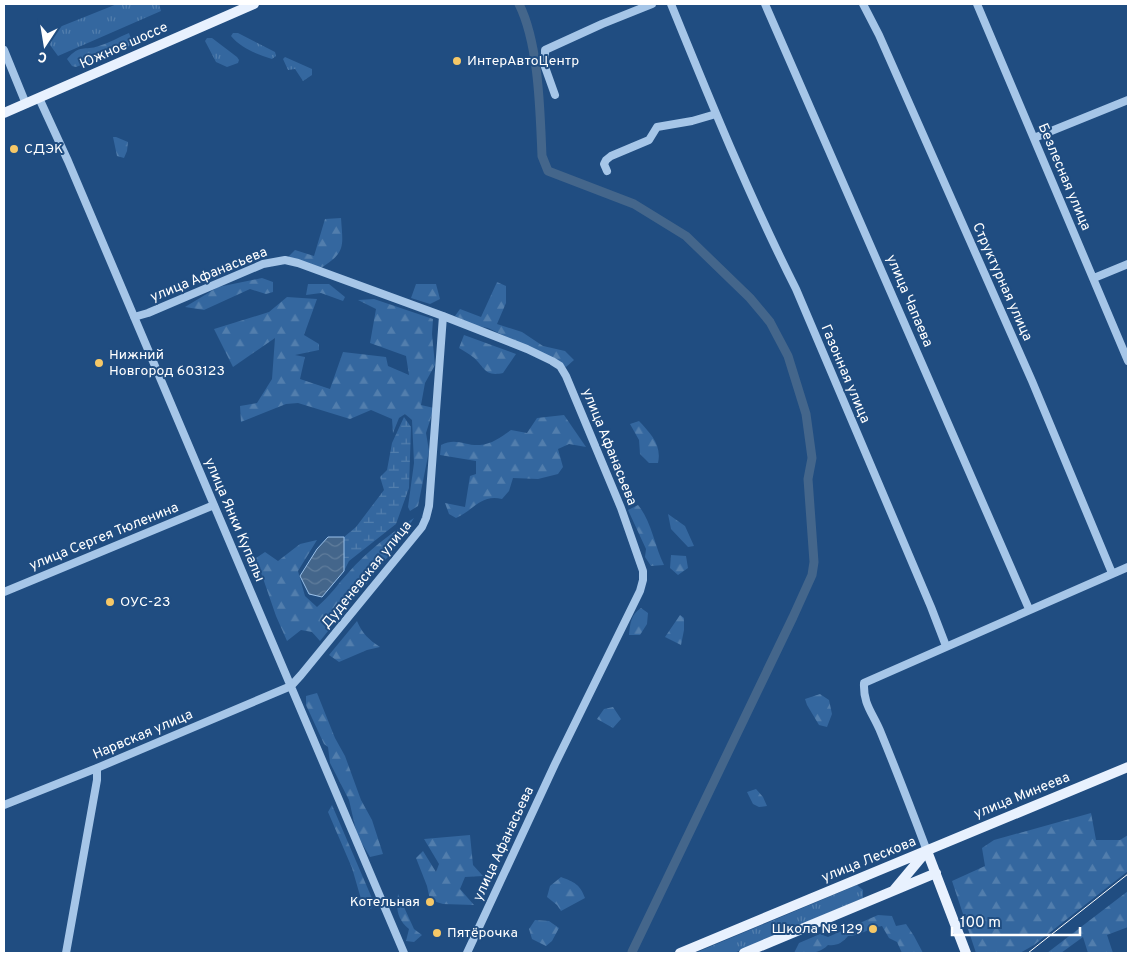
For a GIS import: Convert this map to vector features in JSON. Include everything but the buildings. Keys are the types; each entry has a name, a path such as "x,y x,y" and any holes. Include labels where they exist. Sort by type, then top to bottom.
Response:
{"main road":[{"name":"Южное шоссе","path":"4,113 254,4"},
{"name":"улица Минеева","path":"927,851 1128,767"},
{"name":"улица Лескова","path":"680,953 927,851"},
{"name":"улица Лескова","path":"744,953 892,891 927,851"},
{"path":"927,851 966,953"},
{"path":"883,868 894,868 899,871 901,876 900,882"},
{"path":"892,891 936,873"}],"street":[{"path":"556,95 545,67 545,50 652,4"},
{"name":"Газонная улица","path":"671,4 716,114 773,244 796,289 932,607 946,646"},
{"name":"улица Чапаева","path":"765,4 1029,609"},
{"name":"Структурная улица","path":"863,4 879,35 1028,372 1112,573"},
{"name":"Безлесная улица","path":"979,4 1128,361"},
{"path":"5,54 26,104"},
{"name":"улица Янки Купалы","path":"39,98 68,161 404,953"},
{"path":"1034,138 1128,100"},
{"path":"607,171 604,164 606,160 611,156 649,140 656,127 692,122 716,114"},
{"name":"улица Афанасьева","path":"134,317 148,313 263,264 285,260 298,263 443,316 527,349 560,366 566,376 613,489 643,571 643,580 640,591 555,764 467,953"},
{"path":"1094,278 1128,264"},
{"name":"Дуденевская улица","path":"290,686 302,675 422,527 426,518 429,506 443,316"},
{"name":"улица Сергея Тюленина","path":"4,592 214,505"},
{"path":"927,851 880,730 868,711 863,695 864,683 1128,567"},
{"name":"Нарвская улица","path":"4,805 97,768 290,686"},
{"path":"66,953 98,780 97,768"}],"green space":[{"path":"117,4 159,4 161,11 58,56 42,34"},
{"path":"129,33 132,42 128,47 76,67 72,66 67,59 75,51 99,46"},
{"path":"233,33 238,33 275,52 276,56 272,59 250,51 235,41 231,36"},
{"path":"207,38 212,38 237,57 238,63 227,67 216,62 205,41"},
{"path":"285,57 312,69 312,75 303,81 295,69 288,70 283,59"},
{"path":"113,137 128,142 124,158 117,156"},
{"path":"341,218 342,242 339,253 335,258 321,268 288,257 295,250 314,256 325,219"},
{"path":"262,278 273,282 273,292 266,294 250,289 204,310 185,307 218,287"},
{"path":"497,282 506,286 506,303 497,324 522,332 543,346 565,351 574,360 566,367 488,328 473,325 455,316 460,309 481,317"},
{"path":"308,284 329,284 345,297 343,301 321,293 306,295"},
{"path":"416,284 436,284 440,299 430,304 411,298"},
{"path":"287,297 317,299 304,335 319,344 319,350 295,355 305,357 300,379 330,389 343,352 386,357 388,366 409,375 406,356 370,343 376,309 358,300 374,299 433,319 432,334 435,365 425,383 421,405 434,408 426,433 429,451 418,506 410,511 408,507 414,463 412,420 405,414 399,418 393,433 392,419 371,410 350,419 298,403 286,404 241,422 240,406 257,403 272,379 275,338 233,367 214,329 269,312"},
{"path":"464,335 516,354 503,373 492,374 485,370 473,357 459,348"},
{"path":"564,415 586,447 569,444 558,449 563,467 558,474 538,479 513,478 509,491 502,499 495,498 483,501 456,518 449,514 445,503 465,507 470,476 476,474 476,461 440,455 441,445 451,442 475,445 484,444 496,440 511,430 527,433 537,418"},
{"path":"404,417 411,427 409,488 396,524 349,561 344,571 344,537 356,527 384,490 380,477 387,470 392,443"},
{"path":"639,421 657,445 658,463 649,463 640,454 639,440 630,424"},
{"path":"638,505 650,526 664,565 651,566 645,557 646,549 628,510"},
{"path":"668,514 685,526 694,546 688,547 671,529"},
{"path":"414,518 395,548 320,641 312,632 301,630 287,641 276,616 256,558 265,552 278,561 300,544 317,540 298,571 305,596 317,607 363,557"},
{"path":"671,555 686,556 688,568 678,575 670,568"},
{"path":"641,608 648,613 647,624 640,635 629,635 633,616"},
{"path":"680,615 684,618 681,645 665,637"},
{"path":"357,621 366,636 380,647 367,650 339,662 329,655"},
{"path":"317,693 335,738 345,756 361,800 372,820 383,854 370,857 357,835 349,800 330,763 328,747 324,744 306,705 306,696"},
{"path":"820,694 829,700 832,714 827,727 819,725 805,699"},
{"path":"613,707 621,719 613,728 597,719 604,709"},
{"path":"756,789 763,797 767,806 759,807 753,804 747,792"},
{"path":"332,805 374,903 371,909 361,899 352,868 328,812"},
{"path":"1091,813 1096,840 1120,840 1128,835 1128,871 1034,945 1020,953 976,953 952,881 985,866 982,848 994,840"},
{"path":"470,835 473,865 483,876 465,877 460,889 474,905 443,904 430,900 427,886 416,858 423,851 436,872 439,864 424,839"},
{"path":"561,877 576,884 585,898 561,911 547,897 550,886"},
{"path":"857,885 863,890 863,898 734,953 695,953"},
{"path":"1128,891 1128,927 1107,935 1113,953 1088,953 1083,937 1061,953 1047,953"},
{"path":"398,894 414,929 422,935 414,942 406,941 409,929 398,913"},
{"path":"878,915 892,916 896,926 906,924 923,953 902,953 897,942 889,938 882,926 848,936 839,944 828,945 816,952 794,953 799,943 820,934 828,937"},
{"path":"535,920 549,921 559,928 552,941 546,946 532,939 529,929"}],"water":[{"path":"328,537 344,537 344,571 322,597 309,594 300,576 317,549"}],"waterway":[{"path":"519,4 526,20 535,58 542,156 548,171 634,204 686,236 750,298 770,322 788,356 806,414 812,458 808,479 814,562 812,575 632,952"}],"tram line":[{"path":"1028,953 1128,874"}],"place":[{"name":"ИнтерАвтоЦентр","path":"457,61"},
{"name":"СДЭК","path":"14,149"},
{"name":"Нижний Новгород 603123","path":"99,363"},
{"name":"ОУС-23","path":"110,602"},
{"name":"Котельная","path":"430,902"},
{"name":"Школа № 129","path":"873,929"},
{"name":"Пятёрочка","path":"437,933"}]}
